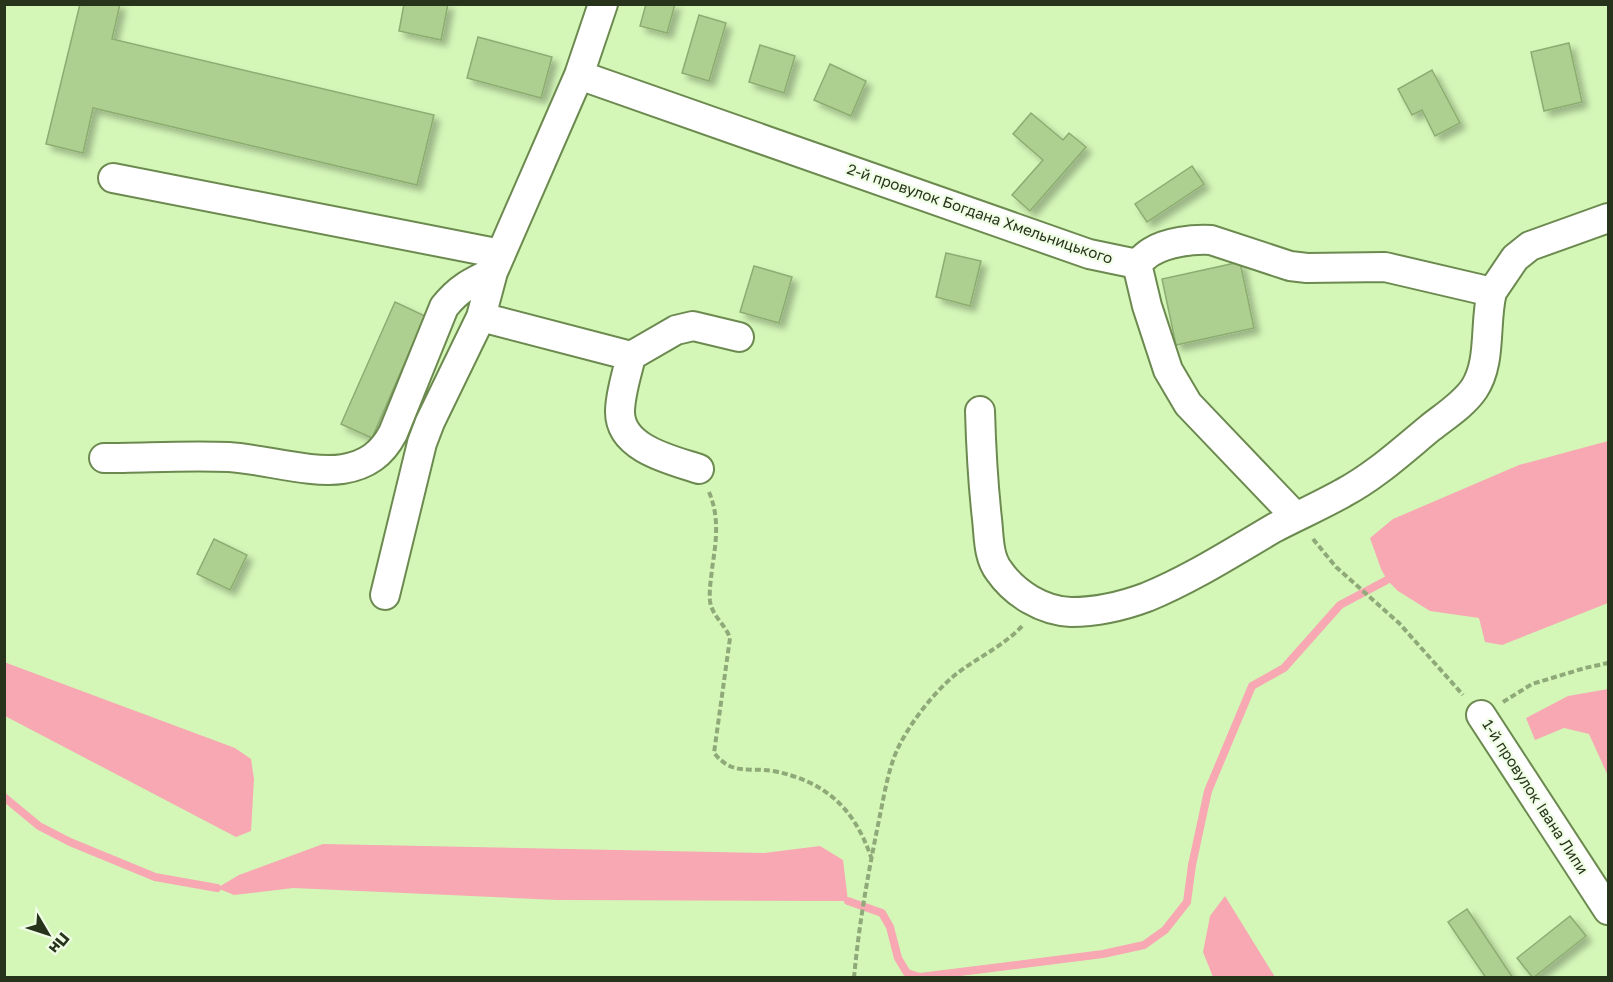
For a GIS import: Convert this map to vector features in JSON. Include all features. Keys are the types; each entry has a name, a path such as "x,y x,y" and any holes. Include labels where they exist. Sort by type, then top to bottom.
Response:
{"street":[{"path":"385,595 426,432 481,317 497,263 579,75 603,4"},
{"name":"2-й провулок Богдана Хмельницького","path":"579,75 1089,254 1137,264"},
{"path":"113,178 497,263"},
{"path":"980,411 981,465 991,555 997,570 1008,582 1036,603 1051,609 1069,612 1090,611 1146,597 1186,578 1376,473 1460,404 1474,389 1482,371 1488,308 1492,292 1515,258 1530,246 1608,218"},
{"path":"1295,516 1188,404 1168,370 1147,306 1137,264 1151,252 1164,247 1198,239 1211,240 1290,266 1307,268 1385,267 1492,292"},
{"path":"104,458 230,457 324,470 342,470 368,462 386,446 393,433 444,307 465,285 497,263"},
{"path":"481,317 631,356 676,330 693,326 739,337"},
{"path":"631,356 620,405 623,426 631,437 658,455 699,469"},
{"name":"1-й провулок Івана Липи","path":"1481,715 1608,910"}],"path":[{"path":"699,469 716,516 717,532 709,592 711,605 730,638 714,753 730,767 742,770 771,771 792,776 830,794 855,820 864,835 871,857"},
{"path":"1295,516 1336,567 1399,623 1481,715 1532,684 1608,663"},
{"path":"854,978 859,919 871,857 890,772 899,746 913,723 943,686 960,670 1000,645 1022,627 1036,603"}],"shaded area":[{"path":"1608,441 1608,603 1502,645 1485,642 1479,618 1430,611 1398,591 1387,580 1370,538 1393,519 1519,465"},
{"path":"4,662 235,748 251,759 254,779 251,831 236,837 5,716"},
{"path":"1608,689 1608,776 1589,734 1564,728 1535,740 1526,718 1568,696"},
{"path":"323,844 764,853 820,846 843,860 848,901 557,900 293,888 234,895 217,888 239,875"},
{"path":"1225,896 1275,977 1213,977 1203,952 1210,916"}],"building":[{"path":"80,4 120,4 112,39 434,115 417,185 93,108 83,153 46,144"},
{"path":"404,4 448,4 441,40 399,31"},
{"path":"646,4 675,4 667,33 640,26"},
{"path":"699,15 726,23 709,81 682,73"},
{"path":"478,37 552,57 541,98 467,78"},
{"path":"1569,43 1582,102 1544,111 1531,52"},
{"path":"760,45 795,56 784,93 749,82"},
{"path":"830,64 866,81 851,116 814,100"},
{"path":"1432,70 1460,123 1435,136 1422,110 1412,115 1398,89"},
{"path":"1031,113 1063,140 1069,133 1086,147 1030,211 1012,195 1043,160 1013,134"},
{"path":"1192,166 1204,184 1147,222 1135,204"},
{"path":"946,253 981,261 970,306 936,297"},
{"path":"1240,262 1254,328 1176,345 1162,279"},
{"path":"754,266 792,277 779,323 740,312"},
{"path":"395,302 425,316 372,438 341,424"},
{"path":"214,539 247,555 230,590 197,574"},
{"path":"1467,909 1513,978 1486,978 1448,922"},
{"path":"1570,916 1586,936 1533,978 1517,958"}],"waterway":[{"path":"848,901 882,913 890,927 898,958 907,973 920,977 1103,954 1144,945 1165,930 1187,902 1192,865 1208,791 1252,686 1284,668 1340,605 1387,580"},
{"path":"4,797 39,826 70,842 155,877 217,888"}]}
